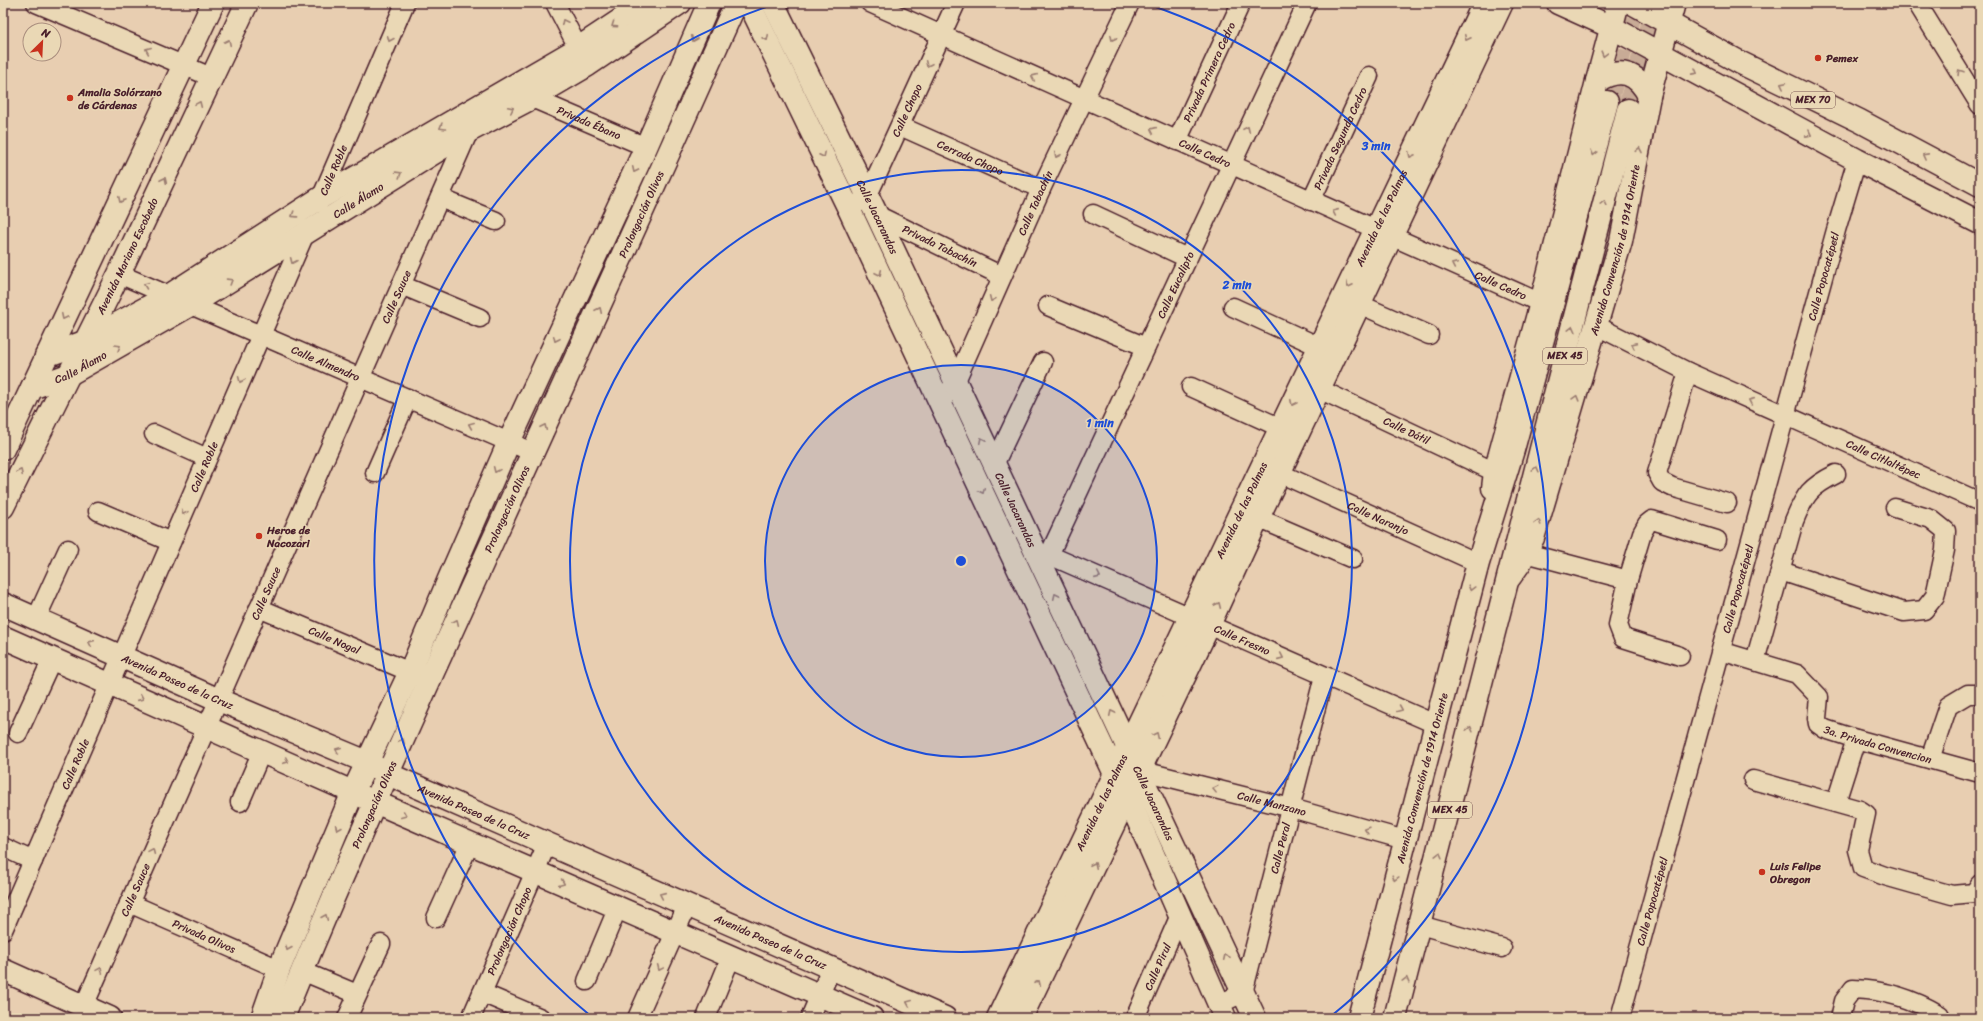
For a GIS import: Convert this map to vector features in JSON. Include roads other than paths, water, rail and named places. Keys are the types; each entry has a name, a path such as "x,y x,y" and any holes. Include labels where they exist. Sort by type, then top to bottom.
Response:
{"street":[{"path":"36,3 184,65 211,78"},
{"path":"3,449 213,3"},
{"name":"Avenida Mariano Escobedo","path":"3,507 119,274 247,3"},
{"name":"Calle Roble","path":"3,930 405,3"},
{"path":"555,3 582,57"},
{"name":"Calle Álamo","path":"32,388 68,375 192,304 306,232 467,122 532,98 646,3"},
{"name":"Calle Álamo","path":"46,356 84,342 170,295 322,196 467,122 680,3"},
{"path":"262,1018 279,969 353,792 410,672 449,578 509,442 646,147 709,3"},
{"name":"Prolongación Olivos","path":"283,1018 375,802 532,452 636,229 736,3"},
{"name":"Calle Jacarandas","path":"749,3 849,209 1115,774 1127,795 1222,1011"},
{"name":"Calle Jacarandas","path":"774,3 872,206 994,465 1044,557 1128,747 1255,1018"},
{"name":"Calle Cedro","path":"870,3 1541,303"},
{"name":"Calle Chopo","path":"849,209 872,206 900,126 956,3"},
{"name":"Calle Tabachín","path":"940,402 955,383 1041,189 1130,3"},
{"name":"Privada Primera Cedro","path":"1177,141 1241,3"},
{"name":"Calle Eucalipto","path":"1044,557 1146,347 1306,3"},
{"name":"Avenida de las Palmas","path":"1021,1018 1059,915 1115,774 1128,747 1258,518 1359,304 1383,233 1484,3"},
{"name":"Avenida de las Palmas","path":"998,1018 1059,915 1127,795 1139,770 1281,428 1320,347 1383,233 1502,3"},
{"name":"MEX 70","path":"1558,3 1611,27 1858,160 1980,223"},
{"name":"Avenida Convención de 1914 Oriente","path":"1486,537 1495,472 1541,303 1618,3"},
{"name":"MEX 70","path":"1632,3 1741,63 1860,121 1980,185"},
{"name":"Avenida Convención de 1914 Oriente","path":"1507,581 1526,552 1533,538 1597,326 1621,241 1649,96 1674,3"},
{"path":"1917,3 1980,105"},
{"path":"1597,81 1608,74 1621,73 1633,76 1643,84 1649,96"},
{"name":"Privada Segunda Cedro","path":"1311,201 1369,76"},
{"name":"Privada Ébano","path":"532,98 646,147"},
{"name":"Avenida Convención de 1914 Oriente","path":"1358,1018 1478,563 1513,450 1607,102"},
{"name":"Avenida Convención de 1914 Oriente","path":"1395,1018 1628,110"},
{"name":"Calle Sauce","path":"84,1006 440,198 467,122"},
{"name":"Cerrada Chopo","path":"900,126 1041,189"},
{"name":"Calle Popocatépetl","path":"1620,1018 1722,651 1836,230 1858,160"},
{"path":"440,198 496,221"},
{"name":"Privada Tabachín","path":"872,206 1002,276"},
{"path":"1093,214 1187,258"},
{"path":"612,218 636,229"},
{"name":"Calle Almendro","path":"119,274 192,304 532,452"},
{"path":"401,285 480,318"},
{"path":"1359,304 1429,335"},
{"path":"1048,306 1146,347"},
{"path":"1233,307 1320,347"},
{"path":"1597,326 1688,372 1786,417"},
{"path":"994,465 1043,362"},
{"path":"1688,372 1657,473 1662,482 1672,487 1727,503"},
{"path":"1191,387 1281,428"},
{"name":"Calle Dátil","path":"1319,389 1495,472"},
{"path":"376,473 408,398"},
{"name":"Calle Citlaltépec","path":"1786,417 1980,502"},
{"path":"154,434 208,458"},
{"name":"Calle Naranjo","path":"1279,474 1478,563"},
{"path":"1755,661 1794,521 1803,499 1817,484 1836,474"},
{"path":"1781,572 1904,612 1924,610 1935,596 1945,550 1946,531 1932,519 1895,508"},
{"path":"98,510 171,542"},
{"path":"1258,518 1353,559"},
{"path":"1680,656 1622,638 1618,625 1628,580 1642,533 1647,524 1652,520 1717,540"},
{"path":"36,619 68,550"},
{"path":"1526,552 1628,580"},
{"name":"Calle Fresno","path":"1044,557 1200,621 1435,724"},
{"path":"449,578 472,587"},
{"name":"Avenida Paseo de la Cruz","path":"3,604 219,700 367,762 388,774 945,1018"},
{"name":"Calle Nogal","path":"259,608 410,672"},
{"path":"3,637 375,802 872,1018"},
{"name":"3a. Privada Convencion","path":"1722,651 1797,674 1819,697 1816,718 1818,724 1856,739 1980,773"},
{"path":"18,733 52,659"},
{"name":"Calle Peral","path":"1243,993 1324,676"},
{"path":"1930,759 1948,706 1968,694 1980,694"},
{"path":"1836,802 1856,739"},
{"path":"240,802 262,751"},
{"name":"Calle Manzano","path":"1139,770 1291,808 1405,840"},
{"path":"1753,780 1836,802 1860,810 1866,814 1858,850 1863,868 1885,876 1952,895 1974,894 1980,884"},
{"path":"436,918 470,843"},
{"name":"Prolongación Chopo","path":"471,1018 547,844"},
{"path":"3,848 33,861"},
{"name":"Privada Olivos","path":"129,903 279,969"},
{"path":"637,1018 687,906"},
{"path":"587,981 618,907"},
{"name":"Calle Pirul","path":"1134,1018 1180,915"},
{"path":"1420,925 1502,948"},
{"path":"347,1018 381,944"},
{"path":"706,1018 731,957"},
{"path":"810,1018 831,969"},
{"path":"3,970 110,1018"},
{"path":"302,971 358,994"},
{"path":"1840,1018 1844,1002 1853,989 1875,990 1924,1005 1940,1015 1941,1018"},
{"path":"482,993 541,1018"},
{"path":"1222,1011 1243,993"}],"tunnel":[{"path":"1607,102 1634,3"},
{"path":"1628,110 1658,3"}],"place":[{"name":"Pemex","path":"1818,58"},
{"name":"Amalia Solórzano de Cárdenas","path":"70,98"},
{"name":"Heroe de Nacozari","path":"259,536"},
{"name":"Luis Felipe Obregon","path":"1762,872"}]}
